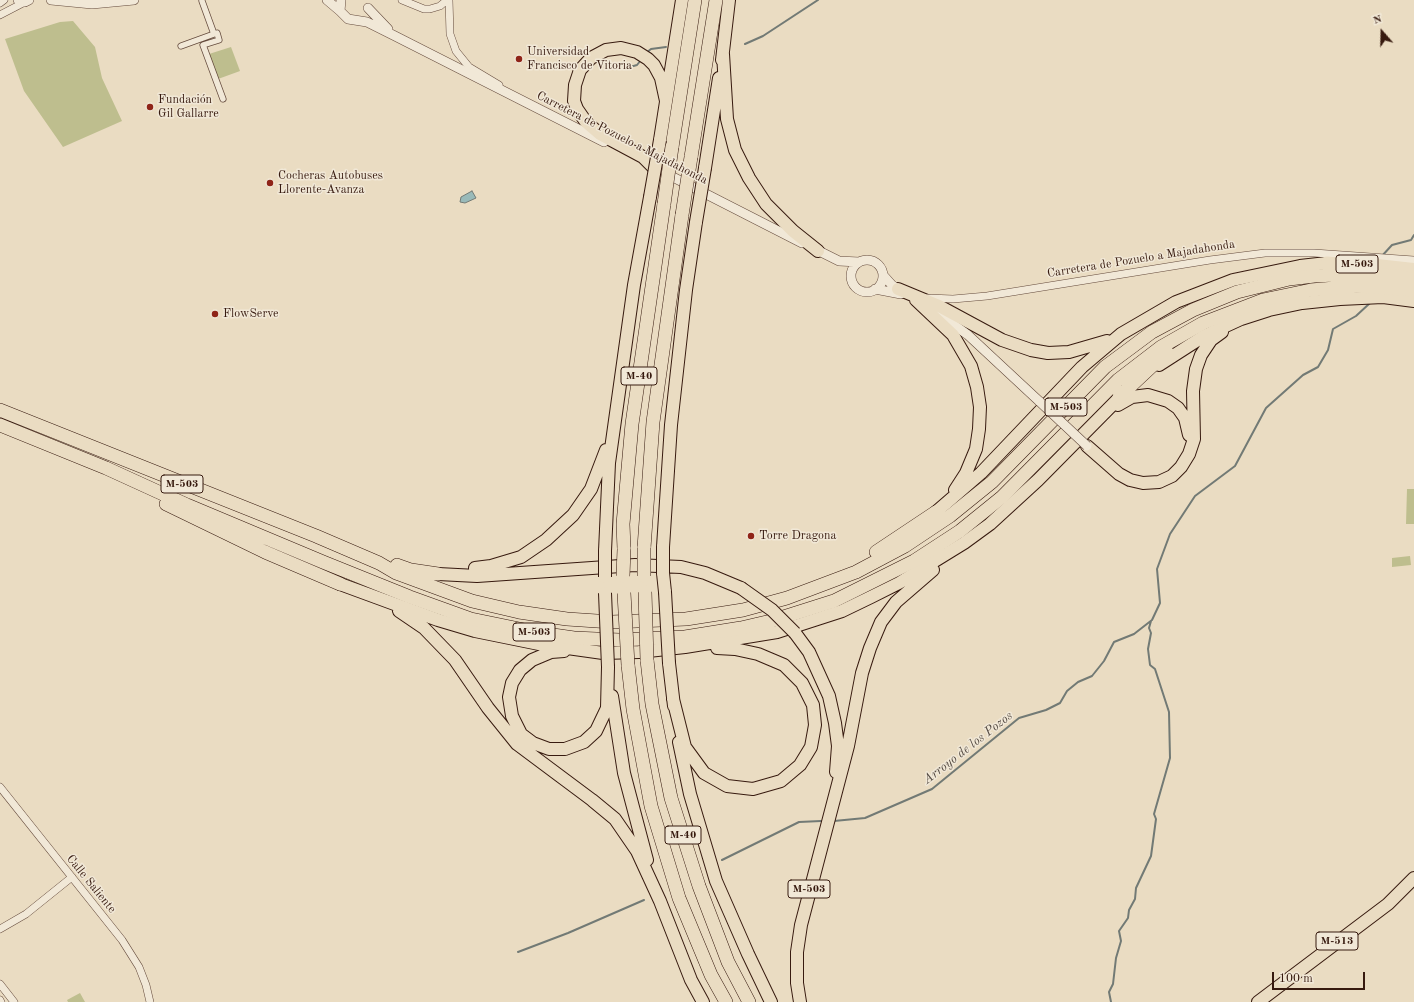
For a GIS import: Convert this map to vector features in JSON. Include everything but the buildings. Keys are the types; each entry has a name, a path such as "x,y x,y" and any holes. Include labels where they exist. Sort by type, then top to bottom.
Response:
{"highway":[{"name":"M-40","path":"695,0 632,424 624,524 624,593 628,665 633,709 651,806 679,898 711,975 726,1002"},
{"name":"M-40","path":"716,0 682,215 653,422 644,548 644,576 648,660 652,704 671,798 699,886 728,962 749,1002"},
{"path":"1328,263 1396,271 1414,275"},
{"name":"M-503","path":"0,410 379,563 396,573 472,601 519,612 567,619 605,622 686,619 743,610 787,598 837,580 882,559 928,531 950,516 1002,472 1105,368 1152,332 1193,310 1237,292 1314,276 1356,274 1397,276 1414,279"},
{"name":"M-503","path":"0,425 99,465 323,562 410,597 471,619 532,632 574,638 619,640 685,637 741,628 834,602 914,561 960,531 1002,497 1097,400 1141,362 1182,334 1222,315 1263,300 1311,290 1359,286 1414,290"},
{"path":"1119,397 1171,348 1222,315"},
{"path":"38,441 54,453 128,484 188,516 265,552 340,584"},
{"name":"M-503","path":"743,610 807,586 852,565 901,537 936,512"},
{"name":"M-503","path":"379,563 438,574"}],"main road":[{"path":"580,650 551,652 532,660 520,670 512,683 509,697 512,716 521,734 533,743 549,749 565,749 584,742 596,731 606,708 608,667 605,551 609,464 634,285 660,140 682,0"},
{"path":"729,0 723,54 686,290 671,425 663,547 664,573 669,663 675,724 690,794 716,881 771,1002"},
{"path":"653,167 642,157 600,134 586,122 576,105 575,85 580,70 591,58 606,50 621,48 637,52 654,65 661,78 666,101"},
{"path":"723,54 727,119 735,150 748,178 766,204 793,231 818,251"},
{"name":"M-503","path":"936,512 981,473 1082,367 1121,334 1176,302 1233,280 1300,266 1328,263 1368,264 1414,269"},
{"path":"898,289 916,299 950,312 1002,340 1040,352 1057,353 1080,350 1121,334"},
{"name":"M-503","path":"800,1002 797,983 797,952 800,925 848,746 862,673 870,648 881,622 896,602 923,578 990,524 1075,444 1119,397 1169,357 1204,336 1242,319 1269,310 1321,300 1383,298 1414,301"},
{"name":"M-503","path":"916,299 944,325 962,349 977,387 980,407 979,429 972,459 958,486 936,512"},
{"name":"M-503","path":"1189,454 1194,439 1193,391 1196,369 1201,355 1211,340 1242,319"},
{"name":"M-503","path":"1100,418 1122,402 1132,398 1148,395 1168,401 1178,408 1185,418 1190,436 1189,454"},
{"path":"438,574 491,566 521,557 546,540 572,515 591,489 614,425"},
{"path":"1087,446 1119,474 1130,480 1142,483 1160,482 1172,476 1181,467 1189,454"},
{"name":"M-503","path":"340,584 438,620 475,631 515,640 603,653 639,652 686,647 777,632 842,611 899,583 940,559 990,524"},
{"name":"M-503","path":"438,574 477,576 578,568 642,565 682,567 705,573 741,588 772,610 795,633 809,652 820,672 829,696 834,716 838,746 834,797"},
{"path":"340,584 402,612 424,628 456,660 488,708 517,744 592,800 614,819 637,851 660,901 691,980 703,1002"},
{"path":"673,699 685,747 704,773 727,786 753,789 781,781 800,765 811,747 815,725 813,705 802,682 784,665 758,654 735,649 686,647"},
{"path":"608,667 624,773 660,901"},
{"name":"M-513","path":"1258,1002 1388,904 1414,878"}],"street":[{"path":"0,3 4,0"},
{"path":"51,0 92,4 134,0"},
{"name":"Carretera de Pozuelo a Majadahonda","path":"327,0 348,19 367,22 818,251 839,261 859,262"},
{"path":"340,11 341,0"},
{"path":"402,0 430,10 440,6 448,0"},
{"path":"448,0 449,32 456,51 469,67 492,80 505,91"},
{"path":"0,15 24,1"},
{"path":"202,1 214,34"},
{"path":"357,21 365,15 367,4"},
{"name":"Carretera de Pozuelo a Majadahonda","path":"367,4 395,36"},
{"path":"182,46 200,37 217,33 219,40 202,46"},
{"path":"200,37 202,46 223,99"},
{"name":"Carretera de Pozuelo a Majadahonda","path":"916,299 953,299 987,296 1250,254 1294,252 1414,260"},
{"path":"883,275 879,285 874,290 866,292 853,285 851,275 855,266 859,262 869,260 874,262 882,270 883,275 898,289"},
{"name":"Carretera de Pozuelo a Majadahonda","path":"839,261 851,275"},
{"name":"Carretera de Pozuelo a Majadahonda","path":"874,290 895,292 916,299 944,316 1087,446"},
{"name":"Calle Saliente","path":"0,787 131,954 146,985 150,1002"},
{"path":"0,929 26,914 72,877"},
{"path":"0,984 14,1002"}],"green space":[{"path":"73,21 95,47 102,78 122,121 63,147 24,91 5,39 60,22"},
{"path":"231,47 240,71 218,79 209,54"},
{"path":"1407,489 1414,489 1414,524 1406,524"},
{"path":"1410,556 1411,565 1392,567 1392,558"},
{"path":"80,993 85,1002 68,1002 67,1000"}],"water":[{"path":"472,191 476,198 465,203 460,202 461,197"}],"waterway":[{"path":"745,44 763,36 818,0"},
{"path":"646,53 651,49 666,47"},
{"path":"623,69 637,65 641,60"},
{"name":"Arroyo de los Pozos","path":"1381,257 1392,245 1411,240 1414,235"},
{"name":"Arroyo de los Pozos","path":"834,821 865,818 932,789 1019,718 1046,710 1060,703 1067,691 1078,682 1092,676 1104,661 1114,642 1134,634 1152,620 1160,603 1157,569 1170,534 1195,496 1235,466 1266,408 1303,375 1318,367 1328,350 1333,329 1356,316 1370,303"},
{"path":"1111,1002 1109,992 1113,984 1116,958 1121,941 1119,931 1128,918 1129,910 1135,899 1136,888 1151,856 1156,819 1154,814 1170,758 1169,712 1155,669 1150,665 1148,649 1151,633 1149,628 1151,621"},
{"path":"722,860 799,822 821,821"},
{"path":"518,952 568,933 644,900"}],"place":[{"name":"Universidad Francisco de Vitoria","path":"519,59"},
{"name":"Fundación Gil Gallarre","path":"150,107"},
{"name":"Cocheras Autobuses Llorente-Avanza","path":"270,183"},
{"name":"FlowServe","path":"215,314"},
{"name":"Torre Dragona","path":"751,536"}]}
